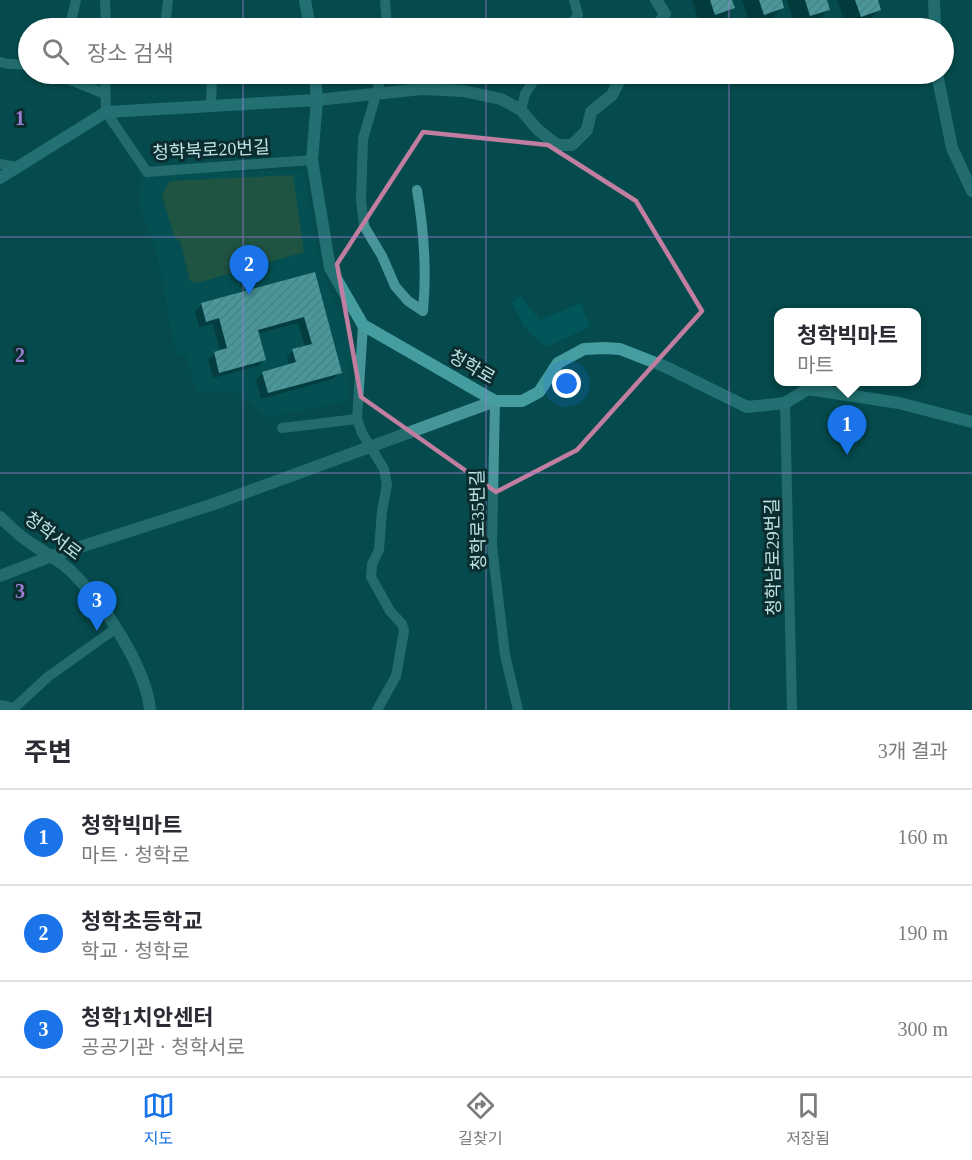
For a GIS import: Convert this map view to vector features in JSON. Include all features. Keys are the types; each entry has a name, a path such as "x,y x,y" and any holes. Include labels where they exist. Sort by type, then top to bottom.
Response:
{"main road":[{"path":"305,0 308,18"},
{"name":"청학로","path":"315,84 312,160 330,268 363,325 495,401 522,401 538,392 558,363 584,349 604,348 620,349 666,367 747,407 785,403 808,389 899,403 972,422"},
{"path":"0,178 106,112 316,100"}],"street":[{"path":"72,18 76,0"},
{"path":"105,0 106,18"},
{"path":"166,18 168,0"},
{"path":"385,0 386,18"},
{"path":"574,0 578,15 576,18"},
{"path":"656,0 665,14 663,18"},
{"path":"934,0 935,18"},
{"path":"0,62 8,65 18,63"},
{"path":"85,84 105,94"},
{"path":"105,84 106,112"},
{"path":"211,106 212,84"},
{"path":"379,84 363,139 361,199 364,226 382,256 395,286 408,301 423,311 426,277 424,240 417,190"},
{"path":"521,110 525,94 532,84"},
{"path":"316,100 422,89 463,91 501,99 521,110 537,129 557,145 572,145 586,130 591,112 612,94 618,84"},
{"path":"939,84 952,148 972,191"},
{"name":"청학북로20번길","path":"106,112 147,172 312,160"},
{"path":"0,164 17,167"},
{"path":"363,325 357,419 362,433 384,469 387,485 379,550 372,564 370,577 390,611 402,624 404,631 396,676 377,710"},
{"path":"0,576 52,556 214,504 495,401"},
{"name":"청학로35번길","path":"495,401 492,546 505,654 518,710"},
{"name":"청학남로29번길","path":"785,403 792,710"},
{"path":"282,428 357,419"},
{"name":"청학서로","path":"0,517 29,543 52,556 73,572 94,597 131,653 143,679 150,710"},
{"path":"0,705 14,708 49,676 115,628"}],"highlighted area":[{"path":"423,132 548,145 636,201 702,311 577,450 496,492 361,397 337,264"}],"shaded area":[{"path":"304,170 320,265 345,326 350,350 349,401 266,418 236,391 196,392 186,354 176,355 156,249 140,208 138,184 146,174"},
{"path":"520,296 540,320 581,303 590,327 546,347 525,328 512,303"}],"green space":[{"path":"293,175 304,252 197,283 190,281 180,241 174,236 162,195 170,181"}],"building":[{"path":"710,0 732,0 735,8 715,15"},
{"path":"759,0 782,0 784,8 764,15"},
{"path":"805,0 827,0 830,10 810,16"},
{"path":"855,0 878,0 881,10 861,17"},
{"path":"315,272 342,373 268,393 262,372 296,362 292,349 312,344 304,317 258,330 266,360 219,373 214,352 227,348 219,318 206,322 201,303"}],"place":[{"name":"청학초등학교","path":"249,295"},
{"name":"청학빅마트","path":"847,455"},
{"name":"청학1치안센터","path":"97,631"}]}
